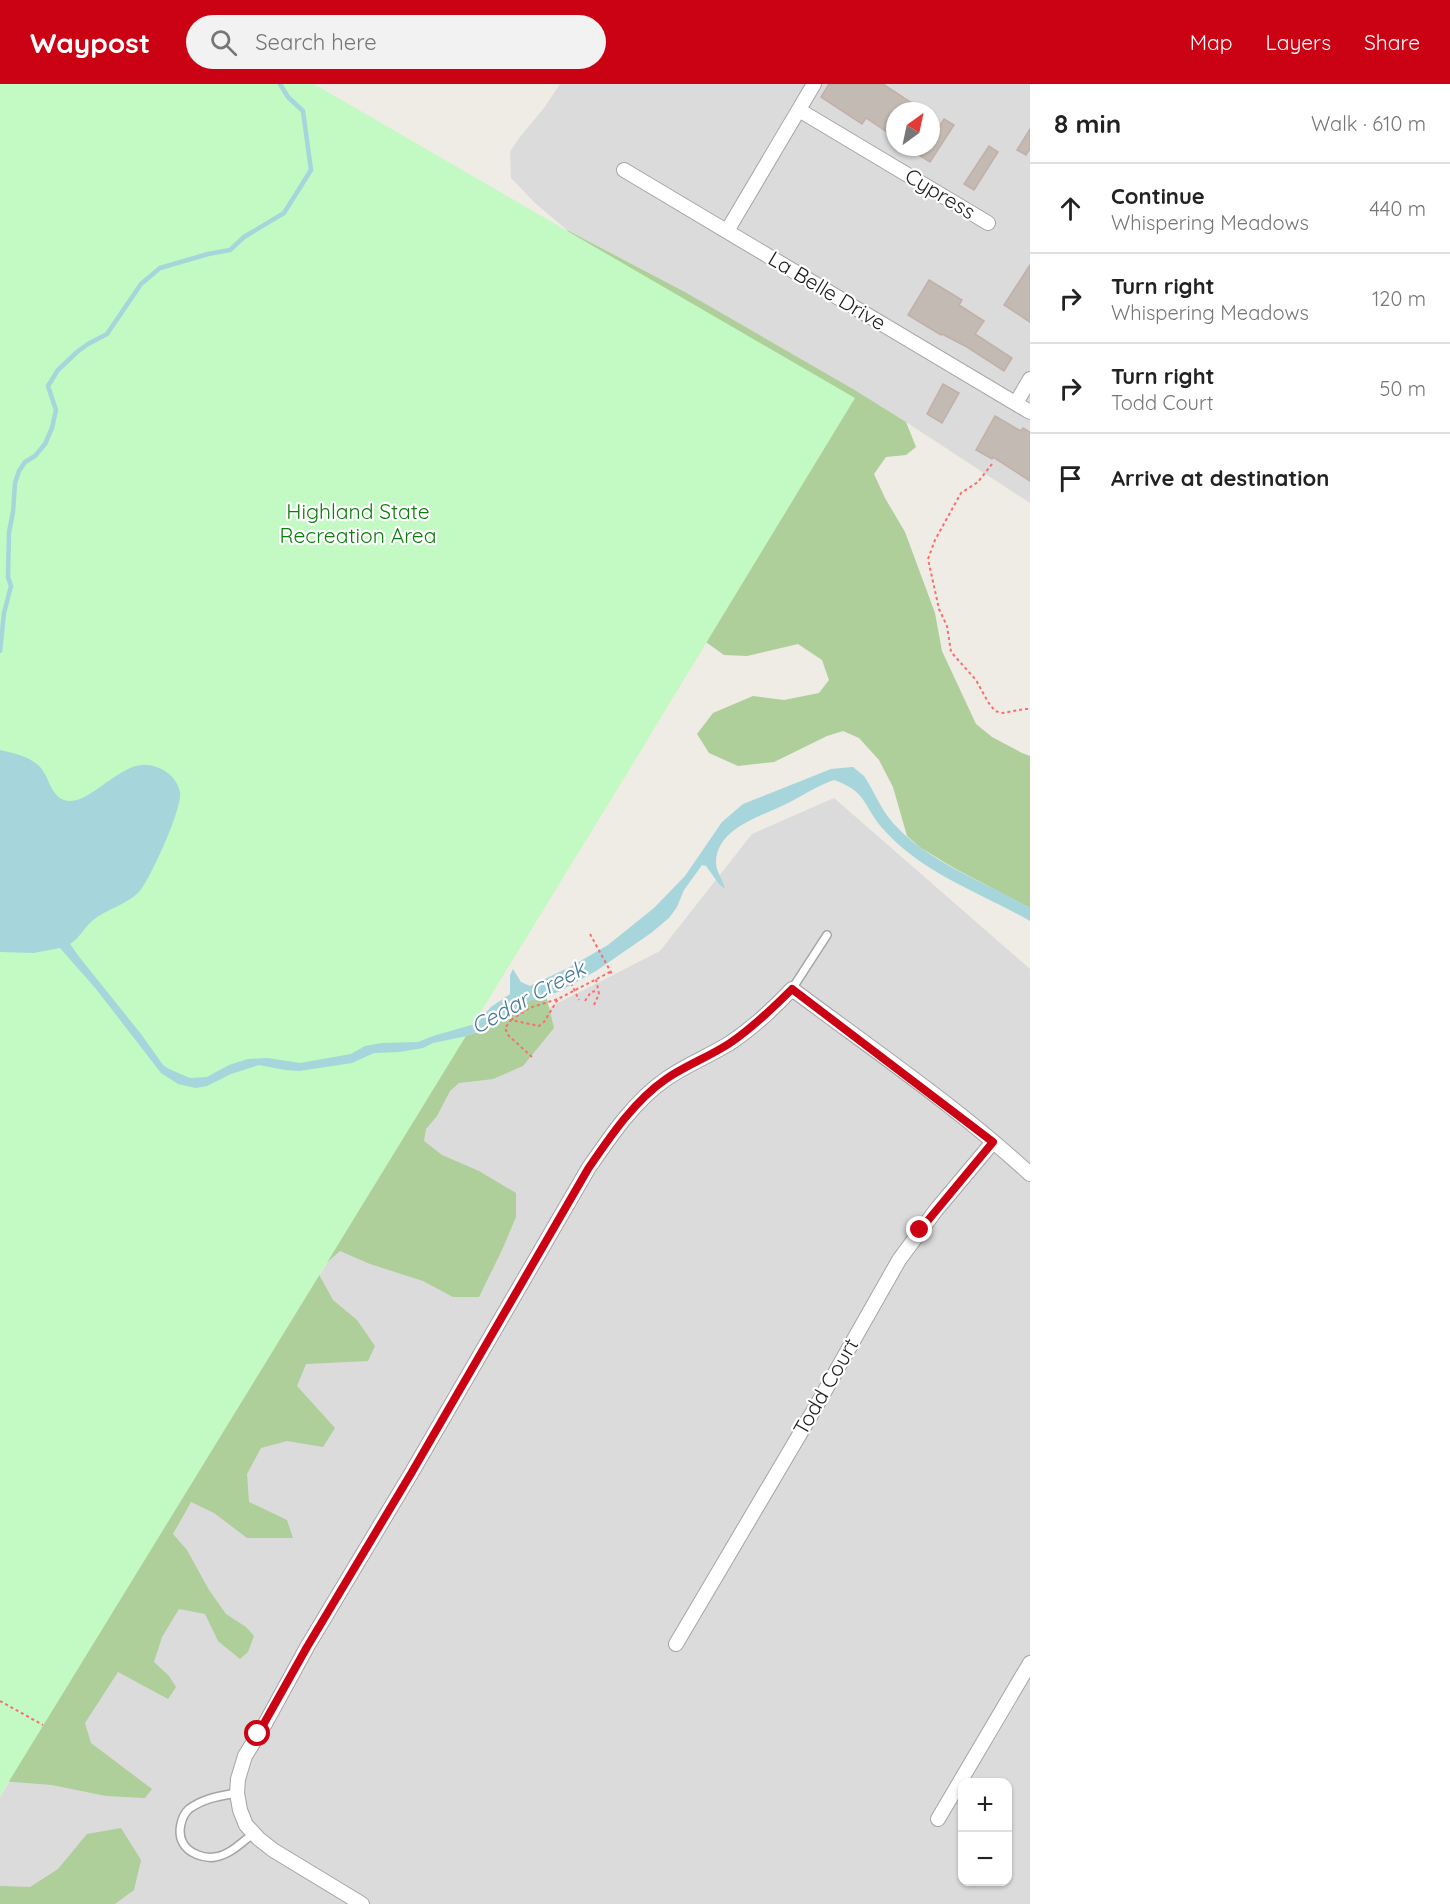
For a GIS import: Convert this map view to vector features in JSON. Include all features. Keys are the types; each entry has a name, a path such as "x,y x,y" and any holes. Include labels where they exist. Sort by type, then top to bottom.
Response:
{"street":[{"path":"727,231 814,84"},
{"name":"Cypress","path":"799,110 988,223"},
{"name":"La Belle Drive","path":"624,170 1030,412"},
{"path":"1016,403 1030,379"},
{"path":"362,1904 273,1850 246,1825 237,1793 238,1779 245,1756 588,1169 610,1136 644,1097 665,1080 730,1043 792,989 993,1142 1030,1174"},
{"name":"Todd Court","path":"676,1644 814,1410 899,1260 936,1210 993,1142"},
{"path":"938,1819 1030,1663"}],"lane":[{"path":"792,989 827,935"},
{"path":"237,1793 208,1799 187,1810 180,1824 182,1843 195,1855 213,1858 229,1852 254,1833"}],"path":[{"path":"992,464 978,482 961,493 935,540 928,559 939,609 947,626 951,652 976,680 995,711 1004,713 1030,709"},
{"path":"590,934 613,976"},
{"path":"532,1057 508,1035 505,1028 511,1020 530,1008 558,999 609,970"},
{"path":"594,1005 598,998 599,987 596,979"},
{"path":"571,983 579,1000"},
{"path":"585,1001 591,992 597,992"},
{"path":"511,1020 539,1026 558,999"},
{"path":"0,1701 43,1725"}],"shaded area":[{"path":"560,84 1030,84 1030,503 844,384 685,292 567,230 535,203 511,178 510,152"},
{"path":"834,798 1030,969 1030,1904 0,1904 0,1797 454,1056 660,951 752,834"}],"green space":[{"name":"Highland State Recreation Area","path":"0,84 314,84 855,398 0,1796"},
{"path":"567,230 685,292 906,422 916,447 906,455 886,457 874,474 905,532 935,613 942,651 976,724 992,737 1030,756 1030,908 954,868 921,848 907,836 893,787 879,760 859,738 843,731 827,736 774,762 738,766 709,753 697,734 713,713 753,696 784,700 819,693 829,680 822,660 798,644 747,656 724,655 682,625 586,263"},
{"path":"546,995 554,1028 523,1066 493,1079 459,1083 450,1091 437,1116 426,1129 424,1141 442,1155 479,1171 516,1193 516,1217 479,1297 453,1297 423,1281 370,1264 340,1251 317,1271 333,1300 357,1320 375,1346 368,1361 306,1364 297,1386 335,1428 323,1447 287,1441 261,1448 247,1474 249,1502 287,1520 293,1538 247,1538 214,1513 191,1502 173,1534 187,1550 209,1590 226,1614 246,1627 254,1636 248,1652 240,1659 218,1641 205,1614 179,1609 162,1637 154,1662 169,1676 176,1687 168,1699 118,1672 85,1723 91,1743 152,1789 145,1798 106,1796 52,1785 0,1781 0,1512 138,1161 482,1030 523,1003"},
{"path":"121,1828 141,1860 134,1890 115,1904 0,1904 0,1886 30,1887 58,1869 87,1834"}],"water":[{"path":"0,750 20,755 38,765 54,792 63,800 78,800 87,796 137,766 158,767 176,781 180,800 165,843 144,885 134,896 92,921 70,944 163,1065 190,1078 207,1077 229,1065 248,1059 268,1058 300,1063 351,1054 365,1046 418,1042 475,1024 491,1007 510,994 510,975 513,969 521,982 530,986 608,945 654,908 685,876 722,822 743,804 831,769 853,767 864,776 889,818 908,837 940,861 1030,908 1030,921 954,882 917,859 885,831 860,795 834,780 745,823 724,840 718,850 716,863 725,889 706,866 702,865 684,890 677,907 669,918 651,933 596,971 558,992 523,1003 482,1030 467,1036 433,1043 423,1048 374,1053 352,1063 299,1071 259,1065 231,1074 207,1086 196,1088 178,1084 161,1073 96,989 60,948 34,953 0,952"}],"building":[{"path":"829,84 883,84 910,102 886,102 886,131 866,118 862,124 821,97"},
{"path":"944,119 954,125 940,147 940,125"},
{"path":"1030,129 1030,149 1026,155 1017,150"},
{"path":"989,146 998,152 974,190 964,184"},
{"path":"920,156 934,156 930,162"},
{"path":"1030,265 1030,322 1004,305"},
{"path":"929,280 962,300 959,305 984,321 975,334 1012,358 1004,371 967,347 941,335 908,315"},
{"path":"943,384 959,393 942,423 927,414"},
{"path":"995,416 1021,431 1023,428 1030,432 1030,481 993,457 992,459 976,450"}],"waterway":[{"name":"Cedar Creek","path":"0,651 4,613 11,586 8,577 9,532 15,483 25,462 35,456 45,444 52,428 56,410 48,386 58,370 77,352 107,334 141,284 160,268 230,250 244,237 284,213 311,170 303,111 288,97 280,84"}],"route":[{"path":"258,1734 588,1169 610,1136 644,1097 665,1080 730,1043 792,989 950,1107 993,1142 920,1230"}]}
